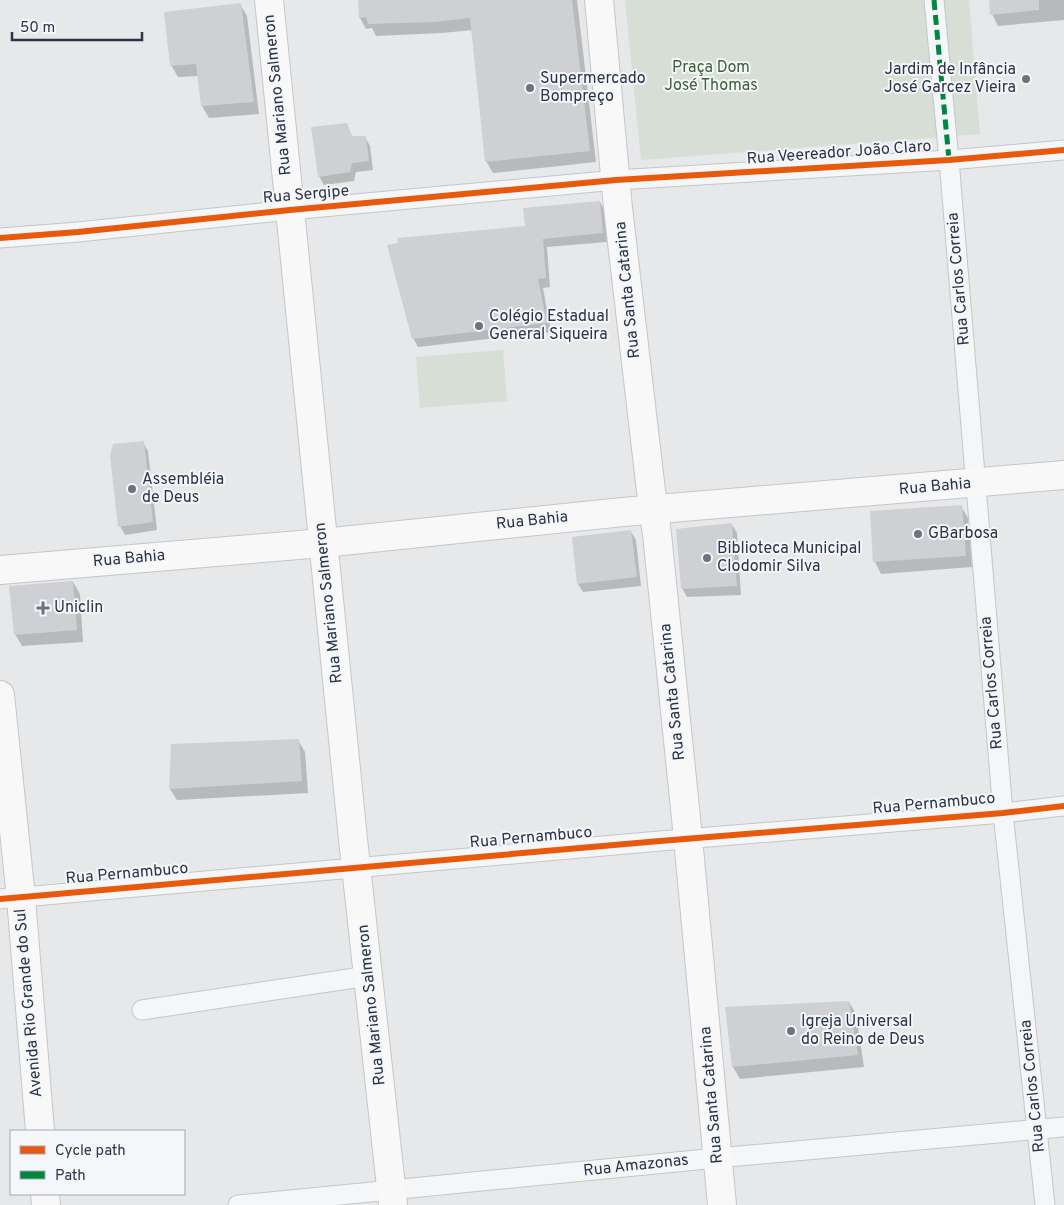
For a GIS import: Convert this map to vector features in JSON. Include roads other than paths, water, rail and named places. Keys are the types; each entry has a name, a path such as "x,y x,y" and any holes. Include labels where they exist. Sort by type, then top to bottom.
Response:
{"main road":[{"name":"Rua Mariano Salmeron","path":"269,0 353,839 393,1198"},
{"name":"Rua Santa Catarina","path":"599,0 616,180 650,491 654,510 688,838 722,1205"},
{"name":"Rua Bahia","path":"0,570 323,543 654,510 1064,476"},
{"name":"Avenida Rio Grande do Sul","path":"0,695 10,898 40,1130"}],"street":[{"name":"Rua Carlos Correia","path":"934,0 1003,813 1045,1205"},
{"name":"Rua Veereador João Claro","path":"616,180 949,160 1064,150"},
{"name":"Rua Sergipe","path":"0,238 616,180"},
{"name":"Rua Pernambuco","path":"10,898 688,838 1003,813 1064,806"},
{"path":"142,1010 368,976"},
{"name":"Rua Amazonas","path":"238,1205 393,1198 717,1158 1064,1127"}],"place":[{"name":"Jardim de Infância José Garcez Vieira","path":"1026,79"},
{"name":"Supermercado Bompreço","path":"530,88"},
{"name":"Colégio Estadual General Siqueira","path":"479,326"},
{"name":"Assembléia de Deus","path":"132,489"},
{"name":"GBarbosa","path":"918,534"},
{"name":"Biblioteca Municipal Clodomir Silva","path":"707,558"},
{"name":"Uniclin","path":"43,608"},
{"name":"Igreja Universal do Reino de Deus","path":"791,1031"}],"park label":[{"name":"Praça Dom José Thomas","path":"711,77"}]}
